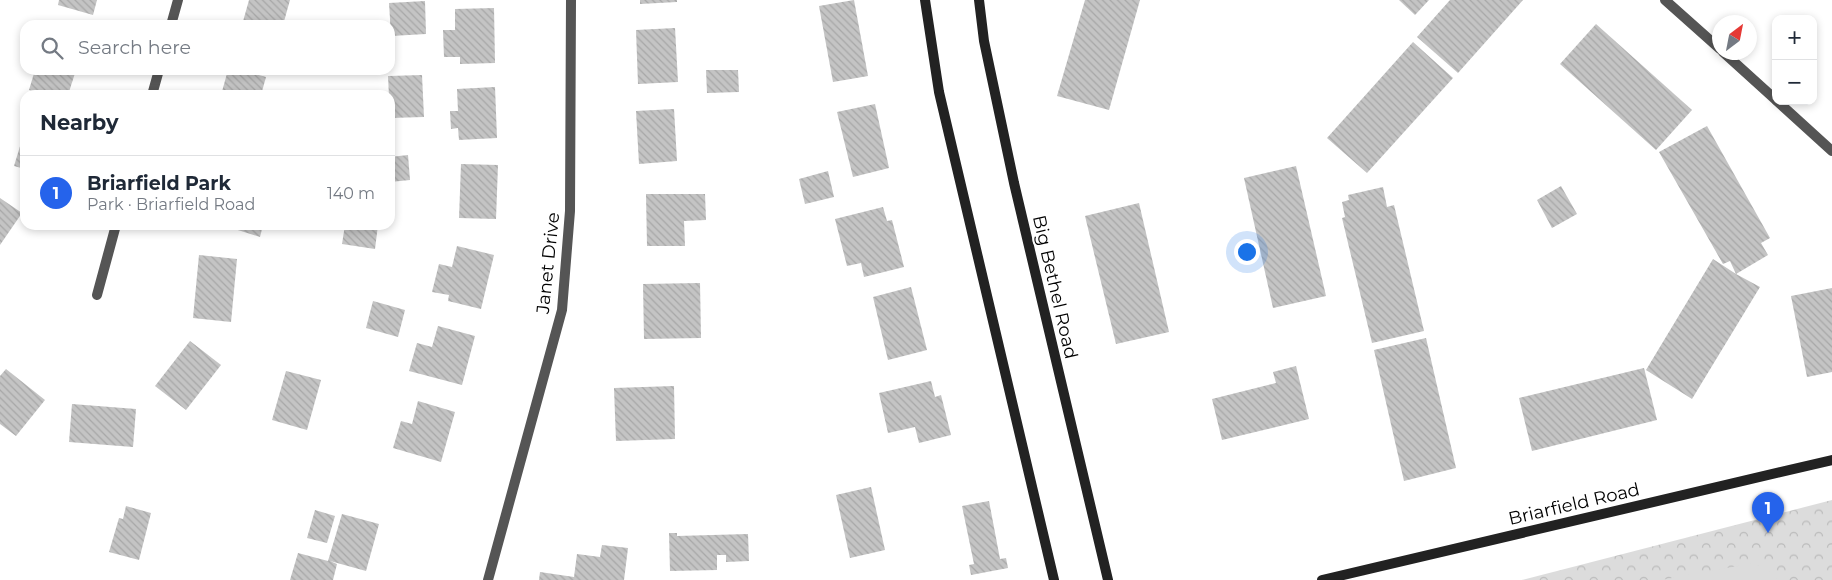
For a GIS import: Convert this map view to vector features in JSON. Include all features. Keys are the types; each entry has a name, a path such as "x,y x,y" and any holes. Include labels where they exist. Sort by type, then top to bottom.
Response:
{"main road":[{"path":"925,0 939,92 1054,580"},
{"name":"Big Bethel Road","path":"979,0 984,41 1010,165 1108,580"},
{"name":"Briarfield Road","path":"1322,580 1832,460"}],"street":[{"path":"172,20 178,0"},
{"name":"Janet Drive","path":"488,580 562,310 570,211 571,0"},
{"path":"1665,0 1712,42"},
{"path":"1732,60 1772,97"},
{"path":"153,90 158,75"},
{"path":"1780,105 1832,151"},
{"path":"97,295 115,230"}],"green space":[{"path":"1832,500 1832,580 1522,580"},
{"path":"1754,563 1776,575 1777,580 1661,580"}],"building":[{"path":"59,0 97,0 93,15 58,5"},
{"path":"249,0 290,0 284,20 243,20"},
{"path":"640,0 677,0 677,2 640,4"},
{"path":"854,0 868,76 833,82 819,6"},
{"path":"1085,0 1140,0 1109,110 1057,96"},
{"path":"1399,0 1429,0 1415,15"},
{"path":"1450,0 1523,0 1458,73 1417,37"},
{"path":"425,1 426,34 395,36 395,20 390,20 389,3"},
{"path":"494,8 495,63 460,64 460,57 444,57 443,30 455,30 455,9"},
{"path":"1596,24 1692,110 1656,150 1560,64"},
{"path":"675,28 678,82 638,84 636,30"},
{"path":"1413,42 1453,78 1367,173 1327,138"},
{"path":"706,70 738,70 739,92 707,93"},
{"path":"34,75 74,75 70,90 29,90"},
{"path":"227,75 259,75 266,77 262,90 222,90"},
{"path":"422,75 424,117 395,118 395,90 389,90 388,76"},
{"path":"495,87 497,138 459,140 458,128 451,129 450,111 458,111 457,89"},
{"path":"875,104 889,168 853,177 837,112"},
{"path":"674,109 677,161 639,164 636,111"},
{"path":"1707,126 1770,238 1761,243 1768,255 1736,274 1730,261 1723,264 1659,152"},
{"path":"20,146 20,168 14,166"},
{"path":"408,155 410,180 395,182 395,156"},
{"path":"461,164 498,165 496,219 459,218"},
{"path":"1296,166 1326,296 1273,308 1244,178"},
{"path":"828,171 834,197 805,204 799,179"},
{"path":"1561,186 1577,214 1552,228 1537,200"},
{"path":"1383,187 1387,207 1394,205 1424,331 1372,343 1342,218 1345,217 1342,202 1349,200 1348,195"},
{"path":"646,194 705,194 706,220 684,221 685,246 647,246"},
{"path":"0,198 20,212 20,216 0,245"},
{"path":"1139,203 1169,332 1116,344 1085,216"},
{"path":"883,207 887,221 892,220 904,267 864,277 861,263 847,266 835,219"},
{"path":"238,230 262,230 260,237"},
{"path":"344,230 377,230 375,249 342,244"},
{"path":"457,246 494,255 481,309 448,301 449,295 432,292 439,264 452,267"},
{"path":"199,255 237,259 231,322 193,318"},
{"path":"1713,259 1760,287 1692,399 1646,370"},
{"path":"700,283 701,338 644,339 643,284"},
{"path":"911,287 927,350 888,360 873,297"},
{"path":"1832,288 1832,372 1807,377 1791,296"},
{"path":"373,301 405,310 398,337 366,328"},
{"path":"438,326 475,336 462,385 409,371 417,343 432,347"},
{"path":"1426,338 1456,468 1404,481 1374,350"},
{"path":"190,341 221,365 186,410 155,386"},
{"path":"1296,366 1309,419 1222,440 1212,399 1276,383 1273,372"},
{"path":"1644,368 1657,420 1532,451 1519,398"},
{"path":"6,369 45,400 16,436 0,424 0,376"},
{"path":"286,371 321,380 307,430 272,420"},
{"path":"931,381 935,397 941,395 951,435 919,443 915,427 888,433 879,393"},
{"path":"674,386 675,439 616,441 614,388"},
{"path":"418,401 455,412 441,462 393,448 401,421 412,424"},
{"path":"72,404 136,409 133,447 69,442"},
{"path":"871,487 885,550 850,558 836,495"},
{"path":"989,501 1000,559 1006,558 1008,568 971,575 969,565 974,564 962,506"},
{"path":"126,506 151,513 139,560 109,552 119,518 123,519"},
{"path":"315,510 335,516 327,543 307,538"},
{"path":"342,514 379,524 366,571 330,561 337,564 333,580 290,580 298,553 328,561"},
{"path":"669,533 677,533 677,536 748,534 749,561 726,562 726,555 717,555 717,570 670,571"},
{"path":"602,545 628,548 624,580 539,580 540,572 574,577 577,554 600,557"}],"place":[{"name":"Briarfield Park","path":"1768,533"}]}
